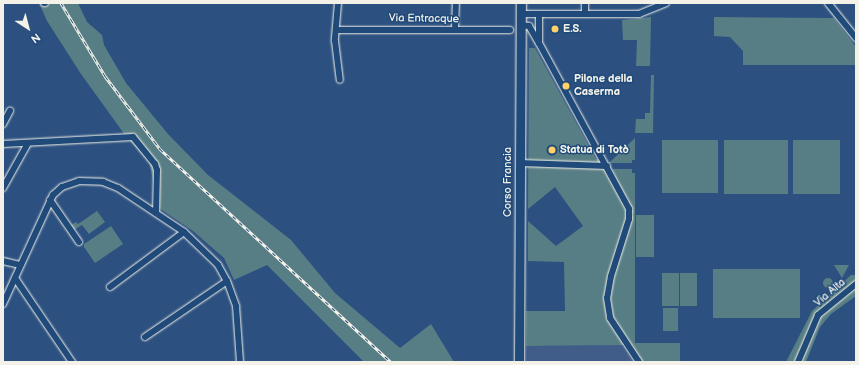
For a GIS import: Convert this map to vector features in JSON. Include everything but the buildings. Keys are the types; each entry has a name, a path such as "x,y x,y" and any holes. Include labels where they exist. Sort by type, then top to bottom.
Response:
{"main road":[{"name":"Corso Francia","path":"519,362 521,3"}],"street":[{"path":"338,3 338,30 335,40 340,80"},
{"path":"455,29 456,3"},
{"path":"585,3 585,13"},
{"path":"521,14 639,14 666,3"},
{"path":"828,3 856,38"},
{"path":"539,14 539,43"},
{"path":"521,25 528,26 539,43 629,208 629,219 611,276 607,298 610,318 638,362"},
{"name":"Via Entracque","path":"338,30 510,30"},
{"path":"3,124 10,111"},
{"path":"3,144 133,137 157,170 156,213"},
{"path":"3,188 28,143"},
{"path":"520,163 607,166"},
{"path":"3,304 50,200 57,190 70,183 95,180 118,188 184,232 206,252 227,281 238,318 240,362"},
{"path":"50,200 79,242"},
{"path":"110,287 184,232"},
{"path":"3,262 21,265"},
{"path":"15,278 72,362"},
{"path":"145,337 227,281"},
{"name":"Via Alta","path":"798,362 818,315 856,284"}],"shaded area":[{"path":"621,345 633,362 526,362 526,346"}],"green space":[{"path":"39,3 78,3 87,22 102,35 104,45 126,83 168,134 208,175 291,240 335,293 400,348 431,324 454,362 364,362 267,265 234,280 224,258 193,231 159,208 149,162 125,135 81,74 47,21"},
{"path":"651,17 650,66 636,66 637,40 623,40 622,20"},
{"path":"714,17 834,18 856,47 856,65 743,65 743,51 730,37 714,36"},
{"path":"529,48 535,48 596,159 599,159 617,188 627,212 634,216 612,169 632,169 632,173 635,173 635,343 680,343 680,362 641,362 629,345 526,346 526,311 565,311 564,262 528,261 528,221 556,246 583,226 555,187 528,209"},
{"path":"651,75 654,75 653,133 635,133 636,119 645,119 645,113 650,113"},
{"path":"635,138 635,160 632,160 632,163 609,163"},
{"path":"662,140 718,140 718,193 662,193"},
{"path":"724,140 788,140 788,194 724,194"},
{"path":"793,140 840,140 840,194 793,194"},
{"path":"97,211 105,222 89,234 82,225 74,230 71,225 76,222 78,224"},
{"path":"636,215 654,215 654,257 636,257"},
{"path":"111,226 123,244 95,263 84,247 84,244"},
{"path":"834,265 849,265 842,278"},
{"path":"713,269 800,269 800,318 713,318"},
{"path":"662,273 679,273 679,306 662,306"},
{"path":"680,273 697,273 697,306 680,306"},
{"path":"851,275 856,275 856,296 831,314 820,327 806,362 786,362 812,311"},
{"path":"826,278 830,278 832,279 832,287 826,288 823,285 823,281"},
{"path":"663,308 678,308 678,331 663,331"}],"railway":[{"path":"61,3 105,76 160,149 391,362"}],"place":[{"name":"E.S.","path":"555,29"},
{"name":"Pilone della Caserma","path":"566,86"},
{"name":"Statua di Totò","path":"552,150"}]}
